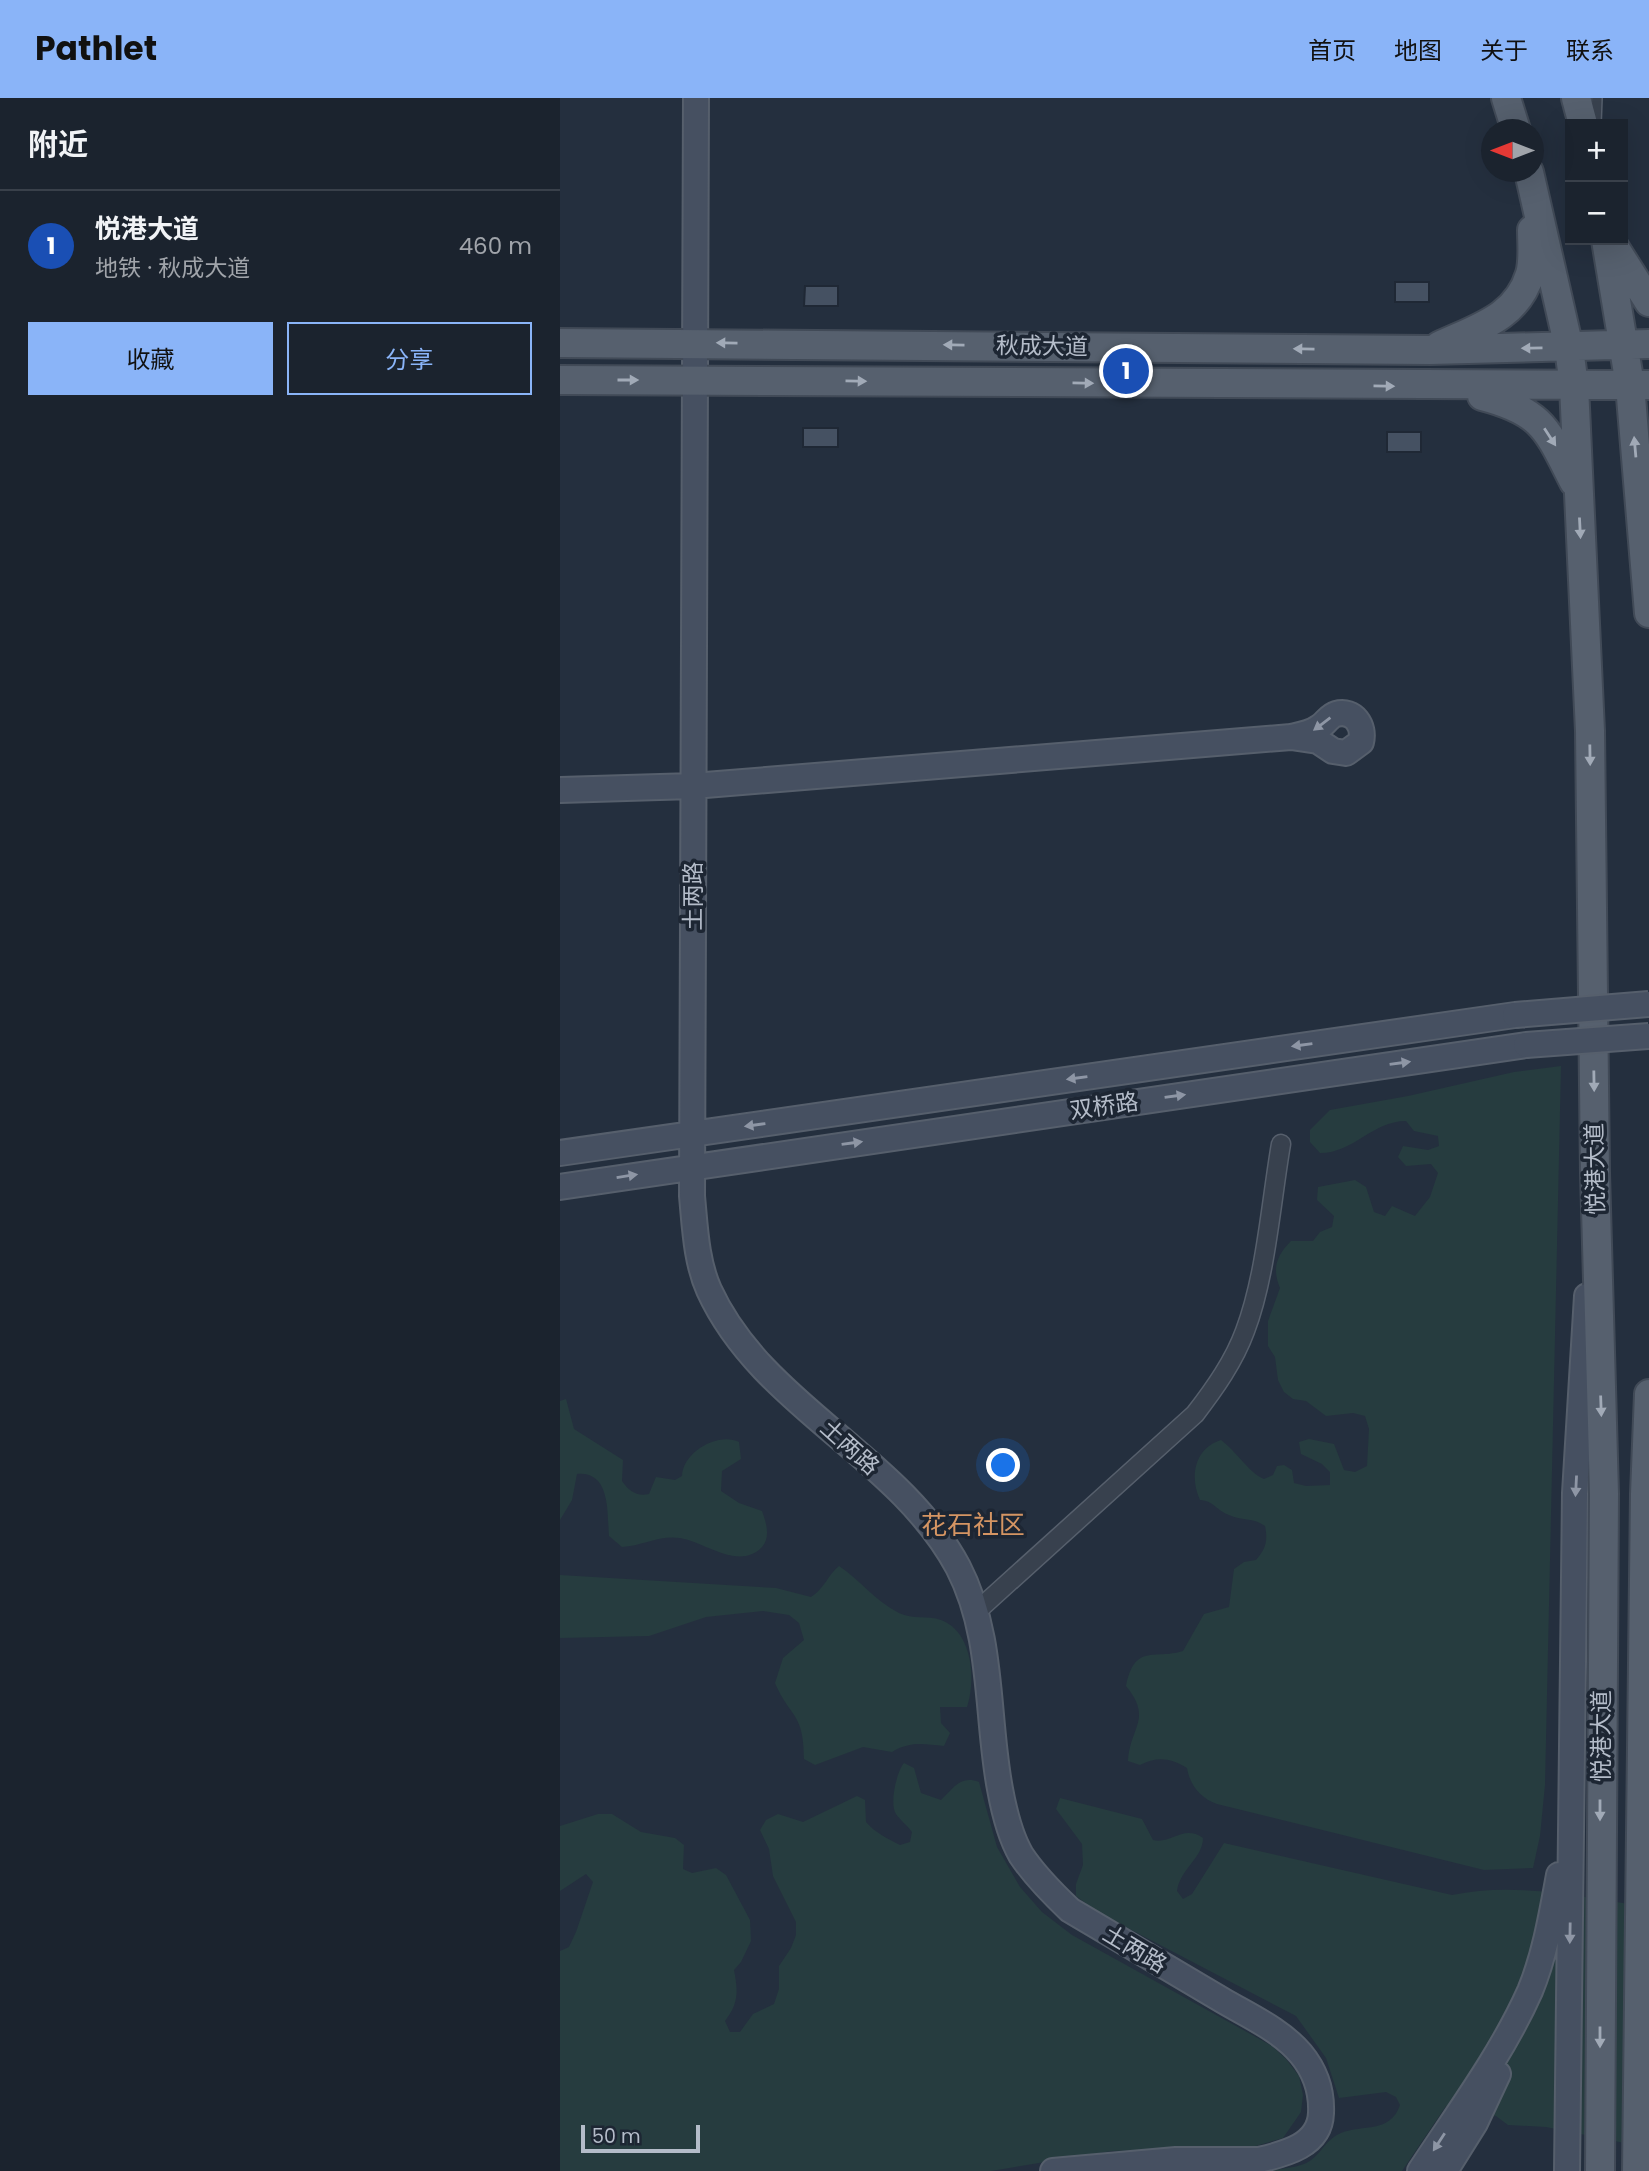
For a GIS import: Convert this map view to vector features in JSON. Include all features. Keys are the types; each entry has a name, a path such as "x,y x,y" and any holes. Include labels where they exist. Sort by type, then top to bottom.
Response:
{"main road":[{"path":"1506,98 1513,119"},
{"path":"1576,98 1582,119"},
{"path":"1430,350 1490,322 1517,304 1531,272 1531,182"},
{"name":"悦港大道","path":"1531,182 1569,348 1574,386 1590,731 1595,1173 1604,1494 1587,1668 1600,2171"},
{"path":"1609,245 1636,344 1649,613"},
{"path":"1611,245 1649,302"},
{"name":"秋成大道","path":"560,343 1430,350 1636,344"},
{"name":"秋成大道","path":"560,380 1639,385"},
{"path":"1449,386 1518,405 1548,432 1578,490"},
{"name":"悦港大道","path":"1637,2171 1649,1394"}],"street":[{"name":"土两路","path":"696,98 692,1166 696,1247 708,1288 729,1327 757,1363 906,1498 932,1528 957,1567 977,1611 1004,1812 1020,1853 1043,1885 1070,1910 1284,2037 1315,2074 1322,2100 1321,2121 1312,2137 1297,2149 1278,2156 1259,2160 1110,2164 1053,2171"},
{"path":"560,790 693,786 1291,737"},
{"name":"双桥路","path":"560,1153 1515,1015 1649,1004"},
{"name":"双桥路","path":"560,1187 1526,1045 1649,1036"},
{"path":"977,1611 1195,1414 1214,1390 1231,1361 1252,1308 1281,1144"},
{"path":"1445,2171 1467,2118 1530,1990 1549,1925 1571,1816 1587,1668"},
{"path":"1567,2171 1571,1816"},
{"path":"1420,2171 1467,2118"}],"lane":[{"path":"1597,98 1597,119"}],"green space":[{"path":"1561,1066 1545,1785 1540,1836 1533,1868 1484,1870 1217,1804 1197,1790 1187,1768 1181,1765 1164,1759 1140,1765 1128,1761 1139,1715 1134,1697 1126,1686 1134,1664 1147,1656 1183,1651 1204,1614 1229,1607 1234,1569 1244,1562 1256,1560 1265,1544 1265,1526 1256,1521 1234,1517 1209,1502 1200,1500 1195,1473 1205,1449 1221,1440 1264,1479 1273,1475 1277,1466 1284,1465 1292,1470 1294,1483 1306,1486 1330,1485 1330,1472 1322,1464 1301,1454 1299,1442 1309,1439 1334,1444 1344,1470 1355,1472 1367,1466 1369,1429 1365,1416 1353,1413 1326,1416 1306,1401 1293,1399 1284,1392 1278,1380 1275,1357 1268,1346 1268,1321 1280,1288 1276,1275 1277,1263 1291,1241 1313,1241 1320,1232 1332,1227 1334,1216 1317,1200 1318,1187 1355,1180 1366,1187 1374,1212 1385,1216 1392,1206 1415,1216 1430,1197 1438,1173 1431,1164 1406,1166 1398,1157 1403,1146 1428,1150 1439,1146 1438,1136 1414,1131 1406,1121 1394,1122 1343,1148 1320,1153 1310,1142 1310,1130 1330,1110 1514,1072"},
{"path":"566,1399 574,1429 623,1460 622,1481 637,1494 649,1494 656,1477 675,1480 682,1476 688,1459 703,1446 721,1440 739,1442 741,1459 722,1471 721,1491 739,1503 762,1511 767,1534 765,1543 753,1554 743,1556 733,1556 672,1537 622,1547 609,1536 607,1505 602,1486 588,1475 577,1474 572,1500 560,1520 560,1401"},
{"path":"839,1566 890,1608 910,1616 941,1620 952,1626 960,1635 969,1658 970,1696 967,1707 940,1707 941,1723 950,1733 944,1746 911,1745 892,1752 863,1747 815,1765 804,1759 799,1724 775,1683 783,1658 804,1640 799,1623 789,1615 763,1611 706,1617 649,1636 560,1638 560,1575 776,1588 811,1597"},
{"path":"904,1763 914,1768 921,1793 941,1800 962,1781 979,1782 997,1847 1020,1887 1042,1912 1072,1935 1272,2046 1286,2059 1299,2076 1303,2095 1301,2112 1283,2138 1249,2148 1112,2151 991,2171 560,2171 560,1951 569,1947 593,1882 586,1874 560,1891 560,1826 598,1814 612,1814 641,1832 675,1838 684,1845 683,1869 692,1873 716,1868 726,1875 750,1920 751,1941 734,1970 736,1997 725,2021 730,2032 740,2032 753,2014 774,2004 779,1989 779,1966 796,1935 796,1922 773,1876 769,1849 760,1830 766,1820 778,1814 803,1822 857,1796 865,1800 866,1822 873,1829 900,1845 910,1842 912,1832 896,1814 893,1803 897,1780"},
{"path":"1060,1798 1142,1819 1153,1840 1166,1840 1189,1833 1203,1838 1199,1852 1179,1883 1177,1891 1183,1899 1192,1894 1224,1843 1452,1895 1477,1891 1526,1890 1649,1907 1649,2148 1546,2127 1508,2125 1496,2116 1446,2106 1402,2171 1239,2171 1280,2169 1304,2164 1314,2158 1335,2136 1349,2130 1383,2124 1390,2120 1400,2105 1396,2097 1386,2092 1339,2098 1326,2058 1296,2016 1097,1912 1076,1896 1076,1884 1083,1865 1082,1844 1056,1809"}],"building":[{"path":"1395,282 1429,282 1429,302 1395,302"},
{"path":"805,286 838,286 838,306 804,306"},
{"path":"803,428 838,428 838,447 803,447"},
{"path":"1387,432 1421,432 1421,452 1387,452"}],"place":[{"name":"悦港大道","path":"1126,371"}],"district":[{"name":"花石社区","path":"973,1525"}]}
